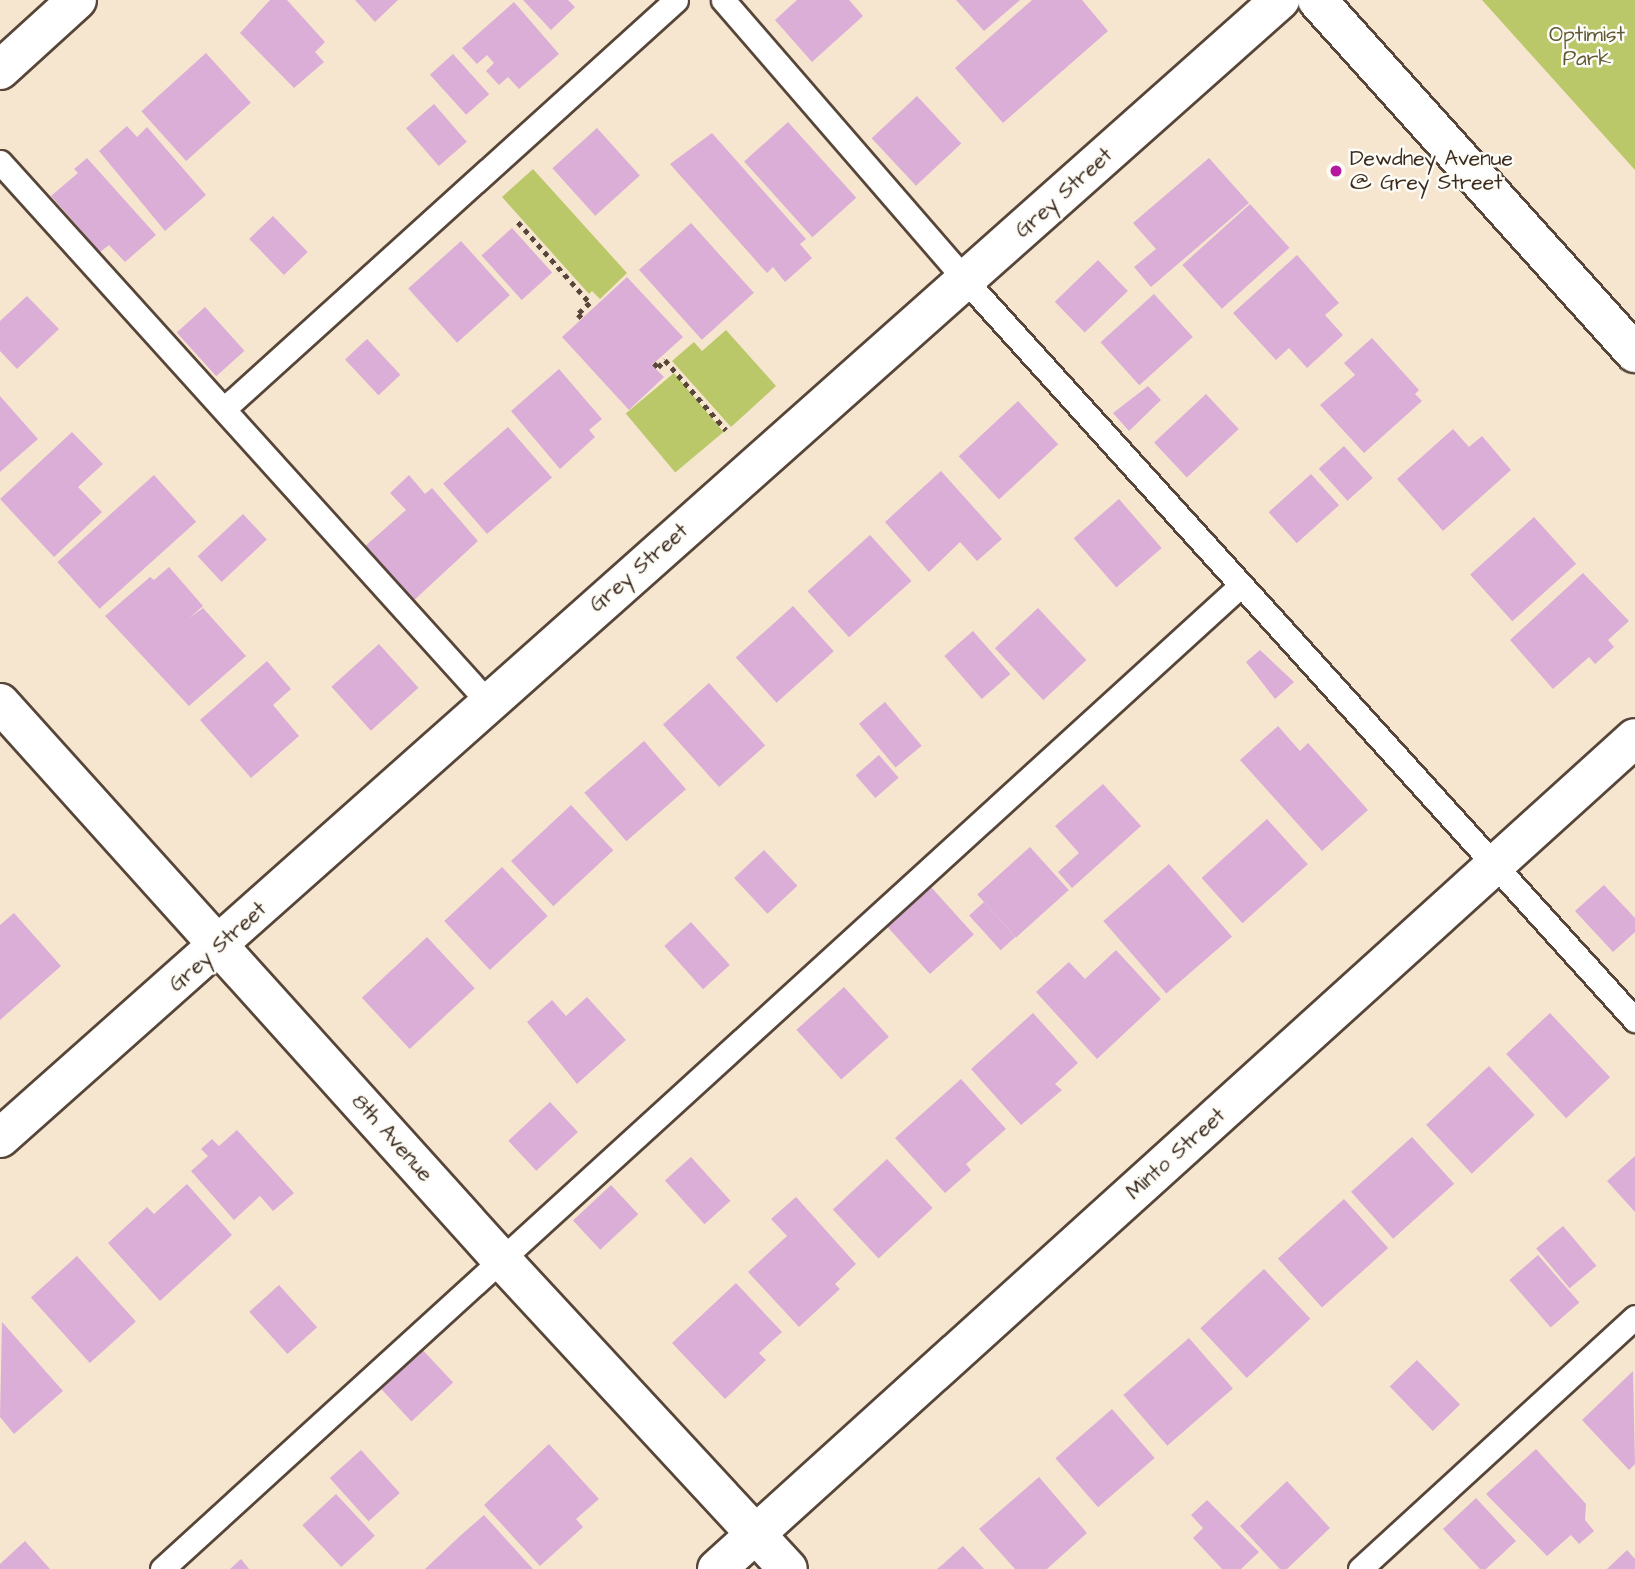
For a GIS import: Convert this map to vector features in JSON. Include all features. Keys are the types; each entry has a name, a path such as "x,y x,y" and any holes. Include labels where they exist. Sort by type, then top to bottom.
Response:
{"street":[{"path":"0,70 77,0"},
{"name":"Grey Street","path":"0,1138 221,946 488,702 967,281 1280,0"},
{"path":"1317,0 1635,353"},
{"name":"8th Avenue","path":"0,703 499,1257 788,1569"},
{"name":"Minto Street","path":"717,1569 1635,738"}],"lane":[{"path":"225,408 676,0"},
{"path":"723,0 967,281 1492,867 1635,1020"},
{"path":"0,162 488,702"},
{"path":"162,1569 499,1257 1240,586"},
{"path":"1360,1569 1635,1317"}],"path":[{"path":"518,222 590,303 578,314 583,319"},
{"path":"654,363 658,367 666,360 729,433"}],"green space":[{"name":"Optimist Park","path":"1482,0 1635,0 1635,170"},
{"path":"533,169 627,273 600,299 592,291 589,294 502,197"},
{"path":"726,330 776,386 731,427 672,361 694,342 702,351"},
{"path":"674,373 723,432 675,472 626,413"}],"building":[{"path":"270,0 287,0 325,42 315,52 324,62 294,88 240,33"},
{"path":"355,0 398,0 375,22"},
{"path":"523,0 568,0 575,7 551,30"},
{"path":"797,0 849,0 863,16 812,62 775,20"},
{"path":"956,0 1020,0 984,31"},
{"path":"1032,0 1082,0 1108,31 1003,123 955,68"},
{"path":"514,2 559,54 519,89 508,77 499,85 486,71 494,63 487,55 477,64 462,48"},
{"path":"206,53 251,103 186,161 141,111"},
{"path":"453,54 489,94 466,115 430,75"},
{"path":"917,96 961,144 916,186 872,138"},
{"path":"434,104 467,142 439,166 406,128"},
{"path":"788,122 856,198 812,237 744,161"},
{"path":"127,126 137,137 147,127 206,195 165,231 99,151"},
{"path":"597,128 640,176 595,216 552,168"},
{"path":"712,133 806,239 800,244 812,258 785,282 773,267 767,273 670,164"},
{"path":"87,158 156,235 125,262 109,245 100,252 51,196 78,173 74,169"},
{"path":"1209,158 1249,203 1151,287 1134,267 1156,249 1133,223"},
{"path":"1250,204 1289,248 1222,309 1182,265"},
{"path":"273,216 308,252 284,275 249,239"},
{"path":"691,223 754,293 702,340 639,270"},
{"path":"512,228 552,273 522,300 482,255"},
{"path":"461,241 510,295 457,343 408,289"},
{"path":"1297,255 1339,303 1325,315 1343,335 1307,368 1289,348 1276,360 1233,313"},
{"path":"1098,260 1128,291 1085,333 1055,302"},
{"path":"627,277 683,337 652,365 664,377 629,410 562,337"},
{"path":"1154,294 1193,337 1139,385 1100,342"},
{"path":"27,296 59,329 17,369 0,351 0,321"},
{"path":"205,307 244,351 216,376 177,332"},
{"path":"1372,338 1419,390 1415,394 1422,401 1364,453 1320,405 1355,375 1344,363"},
{"path":"367,339 400,375 378,395 345,359"},
{"path":"559,369 602,419 589,430 595,437 560,469 511,411"},
{"path":"1148,386 1161,400 1129,431 1113,413"},
{"path":"1206,394 1239,429 1187,478 1154,442"},
{"path":"0,396 38,439 0,472"},
{"path":"1018,401 1058,444 999,499 959,456"},
{"path":"508,427 552,478 487,534 443,483"},
{"path":"1453,429 1469,447 1482,436 1511,470 1443,531 1397,479"},
{"path":"72,432 103,464 78,487 102,512 54,557 0,499"},
{"path":"1344,446 1373,478 1348,501 1319,469"},
{"path":"941,471 1002,539 977,561 960,542 929,572 885,522"},
{"path":"1311,474 1339,505 1297,543 1269,512"},
{"path":"154,475 196,522 100,609 57,562"},
{"path":"409,475 425,494 432,488 478,541 411,603 363,548 406,510 390,493"},
{"path":"1119,499 1162,548 1116,587 1074,538"},
{"path":"243,514 267,540 222,582 198,556"},
{"path":"1534,517 1576,564 1512,621 1470,575"},
{"path":"870,535 911,581 849,637 808,591"},
{"path":"169,567 203,606 189,618 203,608 246,656 189,706 105,616 150,577 154,580"},
{"path":"1583,573 1629,621 1608,640 1614,647 1595,664 1589,657 1553,689 1510,640"},
{"path":"793,606 834,651 777,703 736,658"},
{"path":"1038,608 1086,660 1043,700 995,648"},
{"path":"973,631 1010,674 982,699 944,656"},
{"path":"379,644 418,688 371,731 331,687"},
{"path":"1260,650 1294,682 1275,699 1246,662"},
{"path":"267,661 291,689 273,705 299,736 251,778 200,720"},
{"path":"709,683 765,745 719,787 663,724"},
{"path":"885,702 922,746 896,768 859,724"},
{"path":"1278,726 1300,751 1308,743 1368,810 1322,851 1240,760"},
{"path":"644,741 686,789 626,841 584,793"},
{"path":"879,755 899,778 875,798 856,775"},
{"path":"1103,784 1141,826 1072,888 1058,872 1079,853 1055,826"},
{"path":"571,805 613,850 553,906 511,861"},
{"path":"1267,819 1308,864 1242,923 1202,878"},
{"path":"1030,847 1069,890 1016,938 977,895"},
{"path":"764,850 797,886 767,914 734,878"},
{"path":"1169,864 1232,936 1166,994 1103,921"},
{"path":"502,867 548,916 490,970 444,921"},
{"path":"1604,885 1635,918 1635,932 1613,952 1575,911"},
{"path":"931,887 974,935 930,974 887,926"},
{"path":"984,902 1015,937 1001,950 969,915"},
{"path":"14,913 61,966 0,1020 0,925"},
{"path":"691,922 730,965 703,989 664,946"},
{"path":"427,937 475,988 410,1049 362,998"},
{"path":"1116,950 1161,999 1097,1059 1036,992 1069,962 1085,979"},
{"path":"844,987 889,1037 841,1080 796,1030"},
{"path":"587,997 626,1040 577,1084 527,1022 552,1000 566,1016"},
{"path":"1033,1013 1078,1063 1055,1084 1062,1090 1021,1125 971,1069"},
{"path":"1550,1013 1610,1077 1566,1118 1506,1054"},
{"path":"1489,1066 1535,1115 1472,1174 1426,1125"},
{"path":"961,1079 1006,1129 966,1164 971,1170 945,1193 895,1138"},
{"path":"550,1102 578,1132 536,1171 508,1141"},
{"path":"237,1130 294,1193 273,1211 260,1196 234,1220 191,1171 208,1156 201,1149 212,1139 219,1146"},
{"path":"1412,1137 1454,1184 1393,1239 1351,1192"},
{"path":"1635,1156 1635,1212 1607,1181"},
{"path":"691,1157 730,1201 704,1224 665,1180"},
{"path":"887,1159 933,1208 879,1258 833,1209"},
{"path":"187,1184 232,1235 160,1301 108,1243 147,1207 154,1214"},
{"path":"611,1185 638,1214 600,1250 573,1220"},
{"path":"796,1197 856,1264 835,1284 840,1289 799,1327 748,1272 787,1236 771,1219"},
{"path":"1344,1199 1388,1248 1322,1308 1278,1259"},
{"path":"1563,1226 1596,1266 1570,1288 1536,1248"},
{"path":"1538,1255 1579,1303 1551,1327 1509,1280"},
{"path":"77,1256 136,1321 90,1363 31,1297"},
{"path":"1264,1269 1310,1319 1247,1378 1200,1328"},
{"path":"736,1283 782,1332 759,1353 766,1360 725,1399 672,1343"},
{"path":"279,1285 317,1327 287,1354 249,1312"},
{"path":"2,1322 63,1391 14,1434 0,1417"},
{"path":"1189,1338 1233,1389 1167,1446 1123,1395"},
{"path":"419,1346 453,1383 411,1421 377,1385"},
{"path":"1417,1360 1460,1405 1433,1431 1390,1386"},
{"path":"1633,1371 1635,1464 1629,1470 1582,1420"},
{"path":"1112,1409 1155,1458 1098,1507 1055,1458"},
{"path":"549,1444 599,1499 576,1519 583,1527 540,1566 484,1505"},
{"path":"1536,1449 1586,1504 1585,1520 1594,1531 1579,1544 1571,1535 1547,1556 1486,1494"},
{"path":"361,1450 400,1493 369,1521 330,1478"},
{"path":"1039,1477 1087,1533 1047,1569 1015,1569 979,1529"},
{"path":"1287,1481 1330,1528 1287,1569 1280,1569 1240,1526"},
{"path":"336,1494 375,1536 341,1567 302,1525"},
{"path":"1476,1498 1516,1541 1486,1569 1480,1569 1443,1529"},
{"path":"1207,1500 1259,1552 1241,1569 1222,1569 1193,1538 1203,1528 1191,1515"},
{"path":"484,1515 533,1569 425,1569 460,1536"},
{"path":"25,1541 50,1569 0,1569 0,1564"},
{"path":"963,1546 984,1569 937,1569 942,1565"},
{"path":"1627,1550 1635,1559 1635,1569 1607,1569"},
{"path":"241,1559 249,1569 230,1569"}],"place":[{"name":"Dewdney Avenue @ Grey Street","path":"1336,171"}]}
